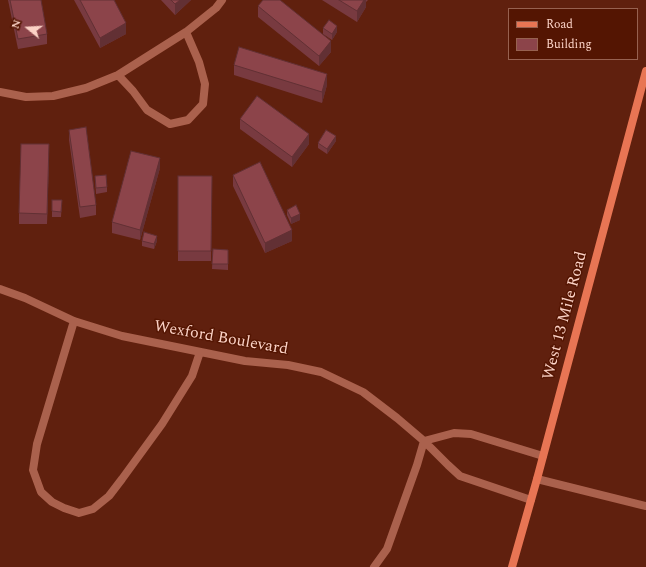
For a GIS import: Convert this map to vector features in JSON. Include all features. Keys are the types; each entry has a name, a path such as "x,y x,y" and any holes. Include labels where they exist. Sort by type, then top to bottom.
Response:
{"street":[{"path":"0,92 26,97 53,96 86,88 118,75 186,32 216,8 222,0"},
{"path":"118,75 133,91 147,110 170,124 188,120 203,104 206,84 199,62 186,32"},
{"name":"West 13 Mile Road","path":"512,567 646,71"},
{"name":"Wexford Boulevard","path":"0,289 25,298 74,321 122,336 245,361 288,365 321,372 363,392 424,441 460,476 531,500"},
{"path":"74,321 37,444 33,470 41,492 52,502 79,513 93,509 109,496 122,479 162,424 192,376 200,352"},
{"path":"374,567 387,549 424,441 454,433 471,434 543,456"},
{"path":"537,479 646,506"}],"building":[{"path":"10,0 41,0 47,34 18,39"},
{"path":"80,0 114,0 126,23 100,38"},
{"path":"171,0 180,0 175,4"},
{"path":"263,0 280,0 331,41 319,56 258,6"},
{"path":"339,0 364,0 357,11"},
{"path":"329,20 337,26 332,34 323,28"},
{"path":"239,47 327,74 322,92 234,65"},
{"path":"257,96 309,134 292,157 240,119"},
{"path":"86,127 96,205 80,207 69,130"},
{"path":"326,130 336,136 327,149 318,143"},
{"path":"21,144 49,144 47,214 19,213"},
{"path":"131,151 160,158 140,230 112,222"},
{"path":"260,162 292,230 265,243 233,175"},
{"path":"106,175 107,187 96,188 95,176"},
{"path":"178,176 212,176 211,251 178,251"},
{"path":"52,200 62,200 61,212 52,211"},
{"path":"296,205 300,214 291,218 287,210"},
{"path":"144,232 157,236 154,244 142,241"},
{"path":"213,249 228,250 228,264 212,264"}]}
